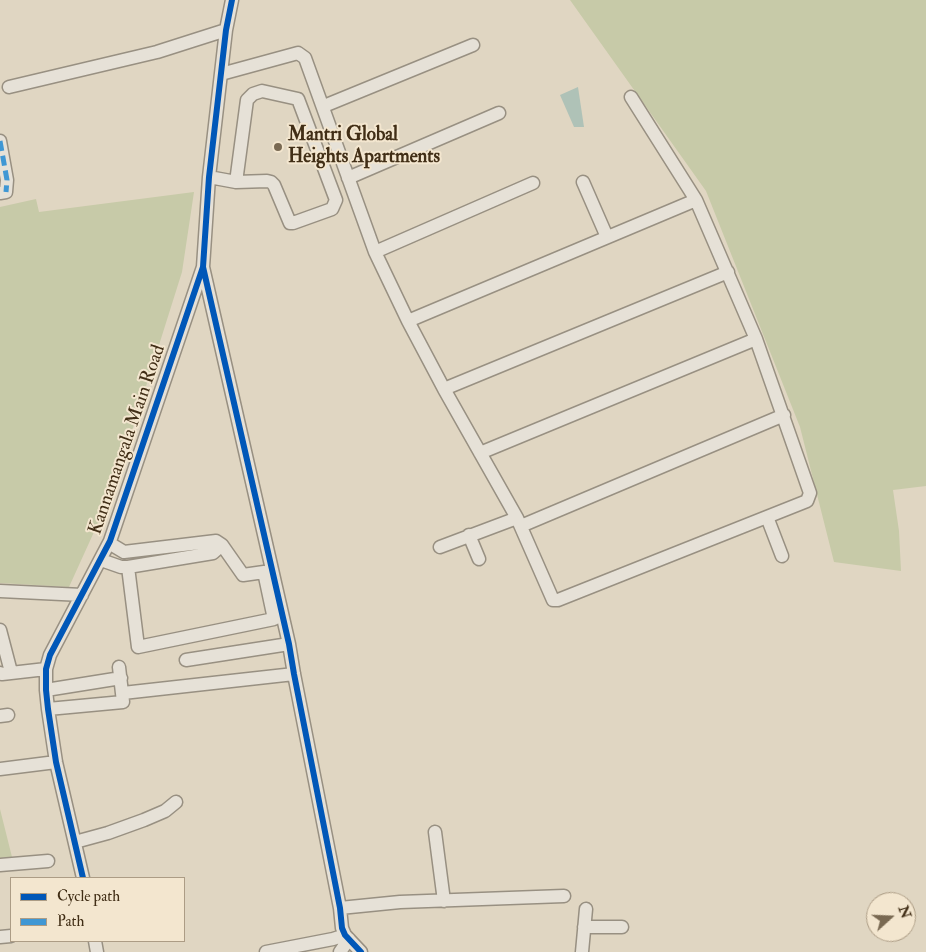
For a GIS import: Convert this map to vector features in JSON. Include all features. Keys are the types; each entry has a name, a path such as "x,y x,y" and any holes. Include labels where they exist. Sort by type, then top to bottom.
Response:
{"street":[{"name":"Kannamangala Main Road","path":"83,877 56,762 48,709 46,670 50,655 109,543 203,267 209,178 226,30 232,0"},
{"path":"9,87 157,52 226,30"},
{"path":"324,106 473,45"},
{"path":"221,74 298,52 305,58 324,106 375,252 408,321 444,389 519,522 553,600 558,600 807,502 810,494 756,339 696,200 631,97"},
{"path":"209,178 236,182 272,182 290,223 332,209 336,200 298,99 262,91 254,94 247,100 236,182"},
{"path":"348,178 499,113"},
{"path":"0,141 7,180 6,192 0,193"},
{"path":"583,182 607,237"},
{"path":"375,252 533,183"},
{"path":"408,321 696,200"},
{"path":"203,267 290,644 294,674 340,908 342,928 347,937 361,952"},
{"path":"444,389 728,272"},
{"path":"480,453 756,339"},
{"path":"440,547 469,535 519,522 784,415"},
{"path":"767,517 782,556"},
{"path":"469,535 479,559"},
{"path":"109,543 124,552 216,541 222,545 243,575 264,572 274,619 138,647 128,567"},
{"path":"101,560 121,567 128,567 213,552 222,545"},
{"path":"0,591 82,595"},
{"path":"0,630 6,672 46,670"},
{"path":"186,660 290,644"},
{"path":"46,690 120,673 123,693 123,702 48,709"},
{"path":"123,693 294,674"},
{"path":"0,769 56,762"},
{"path":"75,842 144,820 165,810 176,802"},
{"path":"435,832 444,901"},
{"path":"0,864 48,861"},
{"path":"340,908 400,902 564,896"},
{"path":"582,952 586,909"},
{"path":"584,927 622,926"},
{"path":"266,952 333,938 347,937"},
{"path":"340,952 347,937"}],"green space":[{"path":"570,0 926,0 926,486 893,490 899,531 901,571 834,562 800,427 706,191"},
{"path":"194,192 182,272 114,488 69,587 0,583 0,207 36,199 39,212"},
{"path":"0,809 12,857 0,858"}],"shaded area":[{"path":"578,87 584,127 574,127 560,95"}],"marked path":[{"path":"0,141 7,180 6,192"}],"cycle path":[{"path":"83,877 56,762 48,709 46,669 50,655 110,541 203,267 209,177 226,30 232,0"},
{"path":"203,267 289,644 340,908 342,928 345,935 361,952"}],"place":[{"name":"Mantri Global Heights Apartments","path":"278,147"}]}
